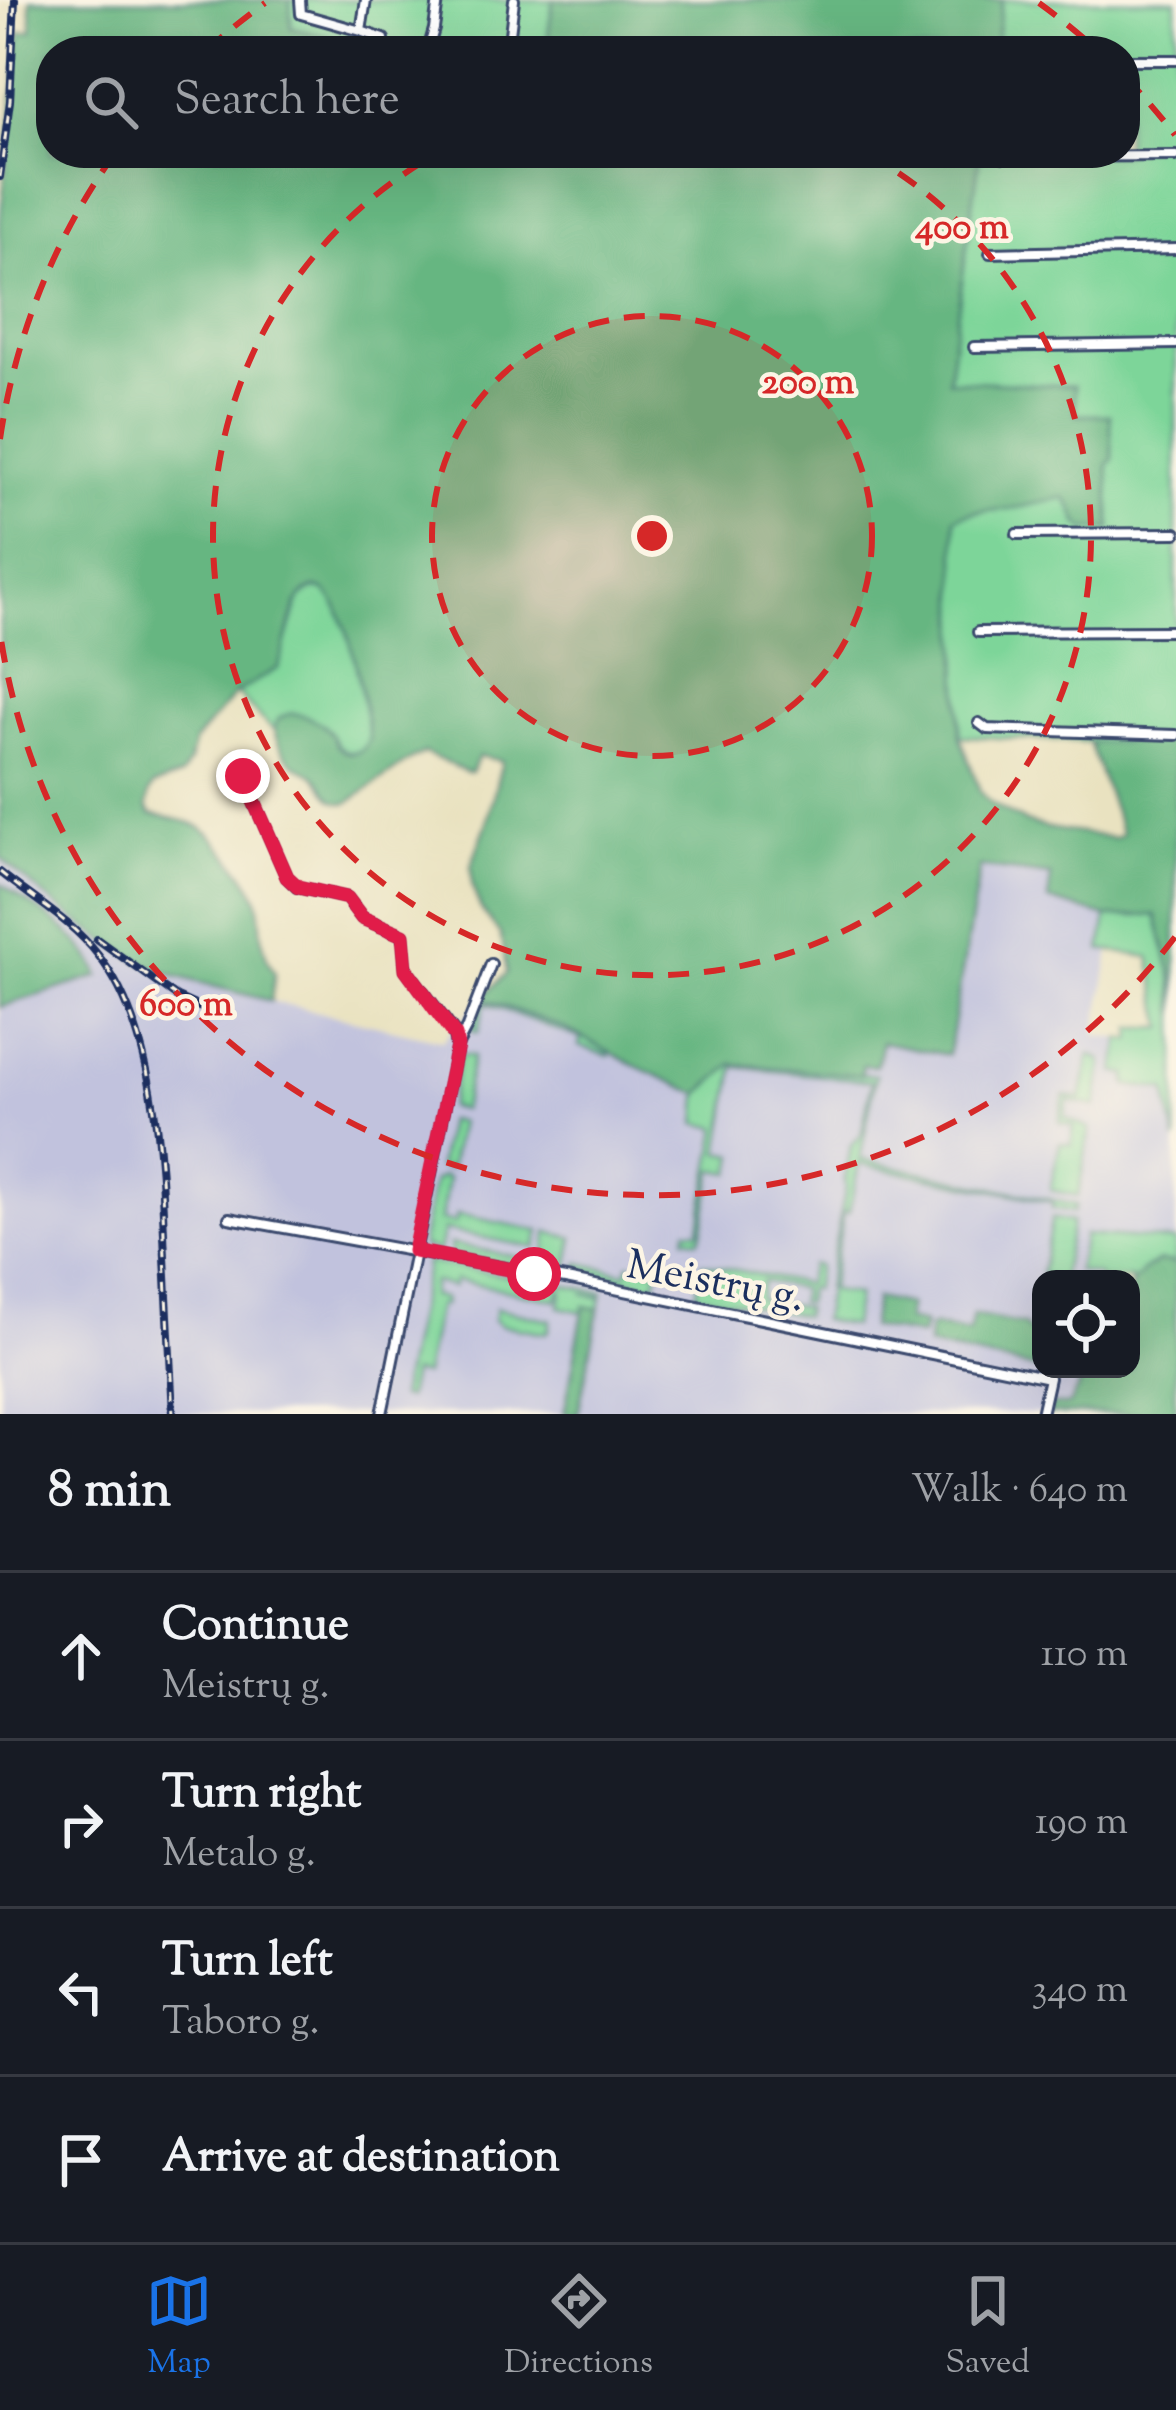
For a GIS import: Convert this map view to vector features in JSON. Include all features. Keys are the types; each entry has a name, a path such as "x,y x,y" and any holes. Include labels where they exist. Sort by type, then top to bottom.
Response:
{"street":[{"path":"300,0 301,14 375,36"},
{"path":"361,31 365,0"},
{"path":"432,36 438,0"},
{"path":"510,36 514,0"},
{"path":"1140,60 1176,60"},
{"path":"1140,156 1176,156"},
{"path":"990,253 1176,249"},
{"path":"974,347 1176,344"},
{"path":"1016,534 1176,533"},
{"path":"978,632 1176,631"},
{"path":"979,723 987,729 1176,735"},
{"path":"243,776 287,877 298,887 347,898 362,918 403,935 406,969 453,1031 457,1046"},
{"path":"382,1414 457,1046 490,964"},
{"name":"Meistrų g.","path":"229,1218 571,1280 1048,1378 1041,1414"}],"shaded area":[{"path":"0,857 34,889 132,957 164,971 443,1041 481,998 562,1027 636,1066 733,1064 861,1074 979,867 1052,876 1048,900 1107,917 1101,950 1110,952 1096,1035 1121,1039 1116,1072 1166,1090 1176,1142 1176,1241 1084,1235 1097,1270 1032,1270 1032,1331 973,1316 970,1333 933,1326 1032,1367 1032,1378 1083,1378 1069,1405 1051,1405 1049,1414 0,1414 0,1007 100,976 90,955 57,922 0,883"}],"green space":[{"path":"30,0 290,0 291,28 326,36 36,36 36,168 978,168 948,380 1074,386 1076,415 1110,415 1111,529 1084,529 1064,498 955,518 960,736 980,791 991,803 1025,822 1114,838 1122,834 1089,742 1176,741 1176,1014 1172,975 1156,915 1107,917 1048,900 1051,876 980,867 948,1055 882,1042 876,1066 863,1065 861,1075 733,1064 699,1094 562,1027 481,998 507,973 500,934 481,909 472,887 471,866 502,761 479,756 471,772 466,772 425,753 348,803 332,798 315,776 293,763 275,731 285,715 313,719 349,753 365,747 369,738 358,673 341,616 330,596 317,588 298,602 278,668 236,693 195,741 181,776 153,786 147,807 151,814 206,831 250,885 258,900 266,956 275,973 271,1001 189,980 142,962 77,921 17,872 0,857 0,221 20,32 32,31"},
{"path":"290,0 553,0 548,36 326,36 291,28"},
{"path":"553,0 860,0 869,5 888,0 1002,0 997,36 548,36"},
{"path":"1002,0 1176,0 1176,741 960,736 954,518 1064,498 1072,504 1078,524 1111,528 1108,464 1075,415 948,381 978,168 1140,168 1140,36 997,36"},
{"path":"318,589 334,599 351,645 369,738 358,752 345,750 323,725 299,715 284,717 274,731 236,693 278,668 299,599"},
{"path":"0,883 70,934 100,976 0,1007"},
{"path":"1157,915 1176,1014 1176,1142 1166,1090 1127,1085 1127,1074 1115,1072 1121,1039 1132,1040 1133,1028 1164,1028 1150,957 1101,950 1107,917"},
{"path":"481,998 562,1027 610,1053 609,1056 579,1046 580,1038 485,1003 478,1032 472,1030"},
{"path":"460,1054 473,1056 462,1110 449,1107"},
{"path":"1090,1055 1102,1060 1103,1066 1096,1106 1068,1101 1065,1117 1090,1129 1078,1196 1050,1190 1060,1143 1071,1145 1074,1126 1059,1122 1064,1096 1081,1099"},
{"path":"733,1064 876,1075 860,1159 1076,1205 1074,1212 1052,1208 1053,1202 859,1164 849,1212 844,1212 830,1288 826,1288 851,1146 861,1135 872,1081 735,1067 720,1152 735,1155 732,1173 714,1170 702,1234 698,1240 685,1238 687,1230 699,1231 718,1128 697,1123 699,1094"},
{"path":"447,1120 459,1122 450,1169 438,1167"},
{"path":"443,1176 448,1179 441,1220 455,1223 457,1214 540,1231 536,1248 444,1230 439,1251 423,1247 434,1181"},
{"path":"1052,1218 1072,1222 1063,1270 1042,1270"},
{"path":"548,1232 574,1238 568,1267 562,1272 543,1268"},
{"path":"1084,1235 1176,1241 1176,1263 1150,1266 1140,1275 1140,1270 1077,1270"},
{"path":"450,1244 533,1263 526,1267 451,1253"},
{"path":"1159,1261 1176,1263 1176,1414 1049,1414 1051,1405 1069,1405 1083,1378 1140,1378 1140,1275"},
{"path":"428,1262 603,1292 602,1296 582,1293 601,1298 599,1309 584,1306 582,1312 560,1307 562,1290 557,1300 455,1280 453,1287 433,1282 431,1296 444,1299 444,1305 438,1305 424,1375 412,1373 407,1398 399,1397"},
{"path":"579,1263 626,1273 629,1264 658,1270 655,1286 577,1270"},
{"path":"702,1263 806,1284 811,1264 818,1266 814,1289 808,1288 805,1303 799,1302 801,1289 763,1281 759,1299 805,1308 803,1316 696,1294"},
{"path":"827,1290 857,1295 852,1326 822,1320"},
{"path":"875,1298 909,1305 906,1320 924,1324 921,1336 870,1327"},
{"path":"584,1306 599,1309 578,1414 564,1414"},
{"path":"496,1308 551,1320 549,1331 500,1325 494,1320"},
{"path":"973,1315 1024,1325 1032,1331 1032,1368 928,1346 932,1326 969,1333"}],"railway":[{"path":"0,177 15,0"},
{"path":"0,872 88,943 118,986 133,1021 145,1059 158,1141 173,1414"},
{"path":"97,939 177,997 206,1010"}],"route":[{"path":"243,776 287,877 298,887 347,898 362,918 403,935 406,969 455,1036 457,1046 414,1251 534,1274"}]}
